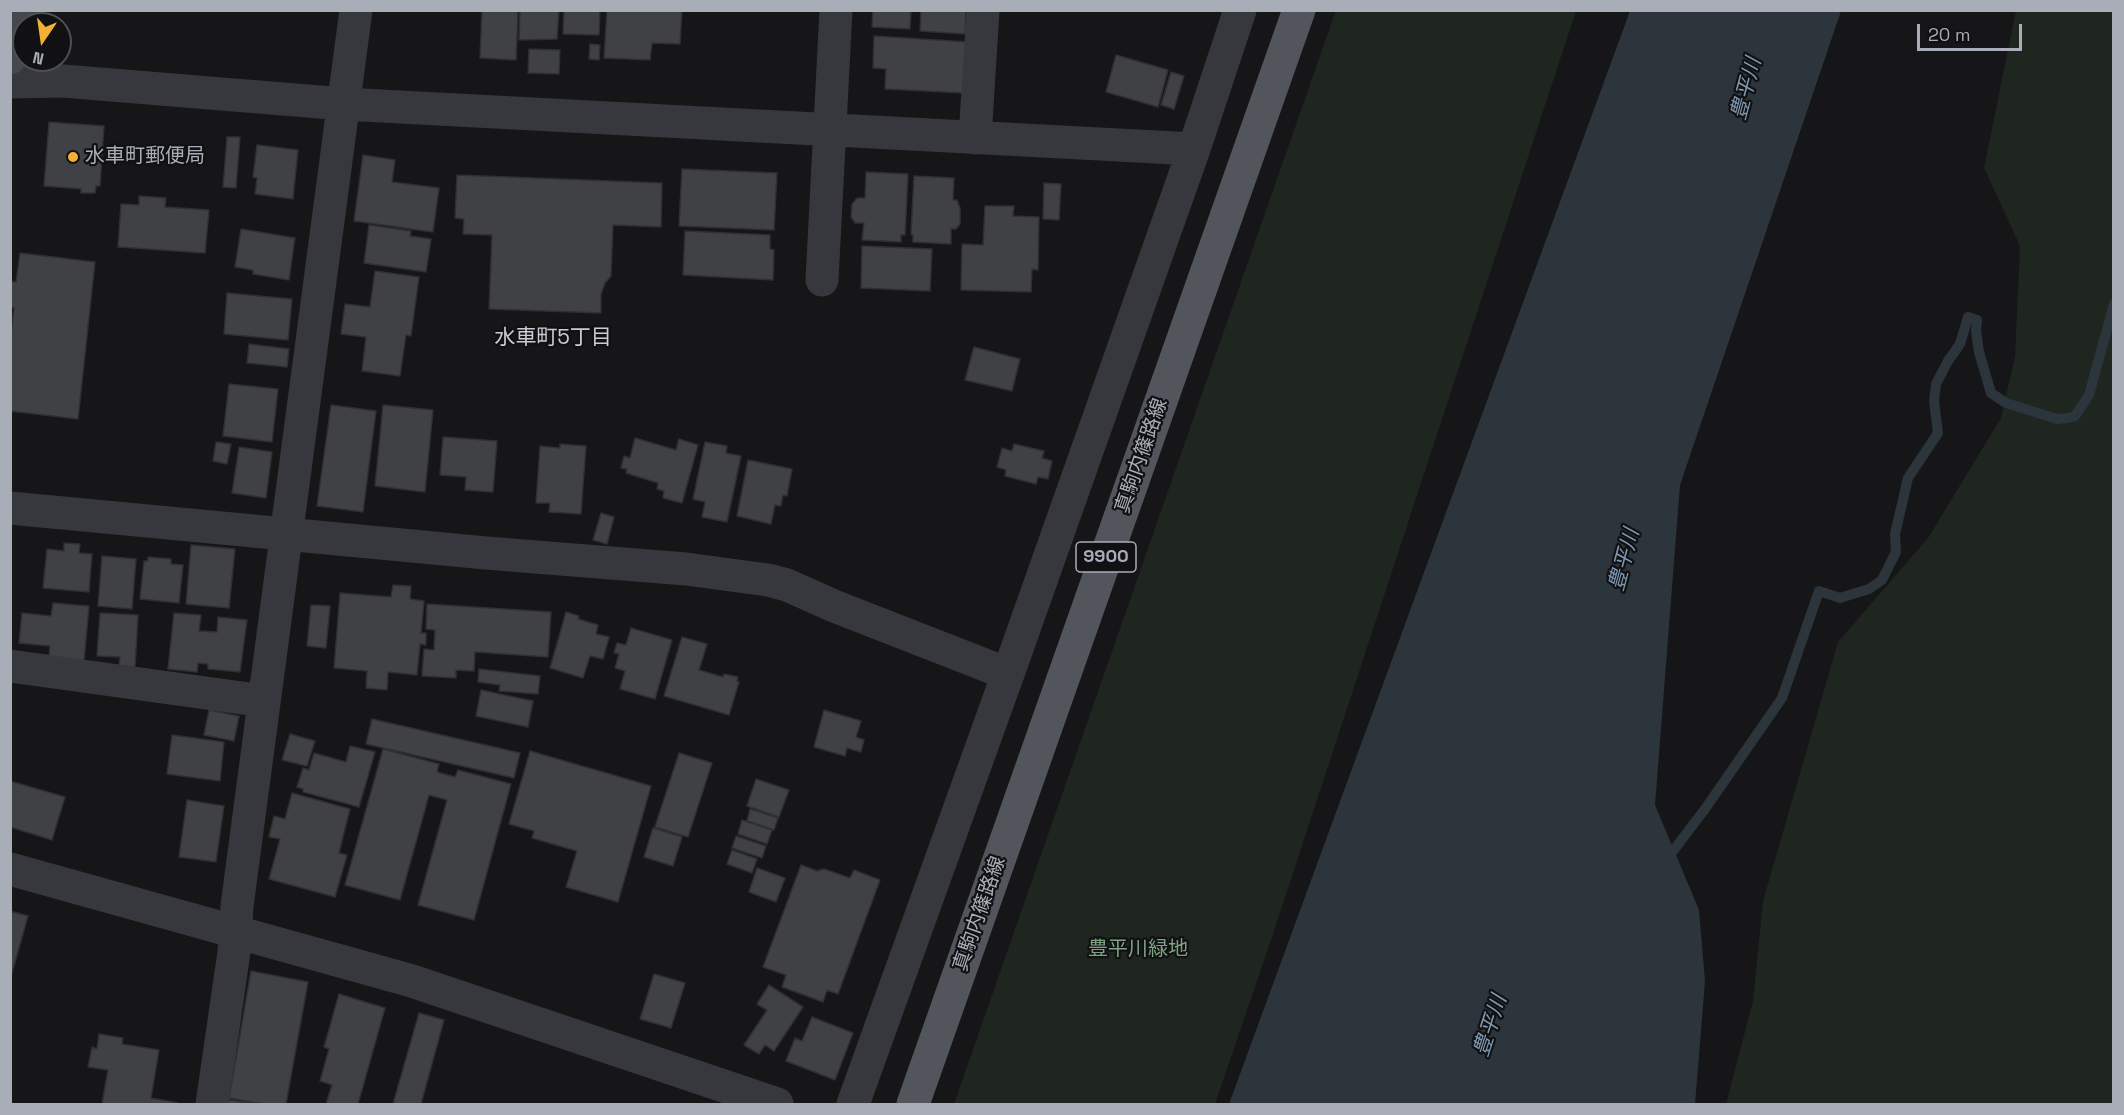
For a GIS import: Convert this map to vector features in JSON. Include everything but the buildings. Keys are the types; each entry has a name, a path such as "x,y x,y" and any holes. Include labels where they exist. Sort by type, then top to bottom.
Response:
{"main road":[{"name":"真駒内篠路線","path":"913,1104 1299,10"}],"street":[{"path":"10,58 26,10"},
{"path":"212,1104 356,10"},
{"path":"822,280 836,10"},
{"path":"975,138 983,10"},
{"path":"853,1104 1194,149 1240,10"},
{"path":"10,82 63,81 344,104 1194,149"},
{"path":"10,508 486,553 686,569 768,580 787,585 834,606 1008,674"},
{"path":"10,666 264,702"},
{"path":"10,869 412,981 777,1104"}],"green space":[{"name":"豊平川緑地","path":"1336,10 1576,11 1215,1104 954,1104"},
{"path":"2016,10 2113,11 2113,1104 1726,1104 1753,1001 1763,901 1838,642 1928,538 2001,418 2015,356 2020,246 1984,168"}],"water":[{"name":"豊平川","path":"1630,11 1841,11 1680,485 1655,805 1699,910 1705,981 1695,1104 1229,1104"}],"waterway":[{"path":"1667,859 1705,809 1782,698 1819,591 1840,598 1869,589 1882,580 1896,552 1895,534 1908,478 1938,433 1934,401 1936,384 1960,344 1968,317 1977,320 1979,352 1991,393 2006,403 2057,419 2075,416 2089,395 2114,304"}],"place":[{"name":"水車町郵便局","path":"73,157"}],"district":[{"name":"水車町5丁目","path":"553,338"}]}
